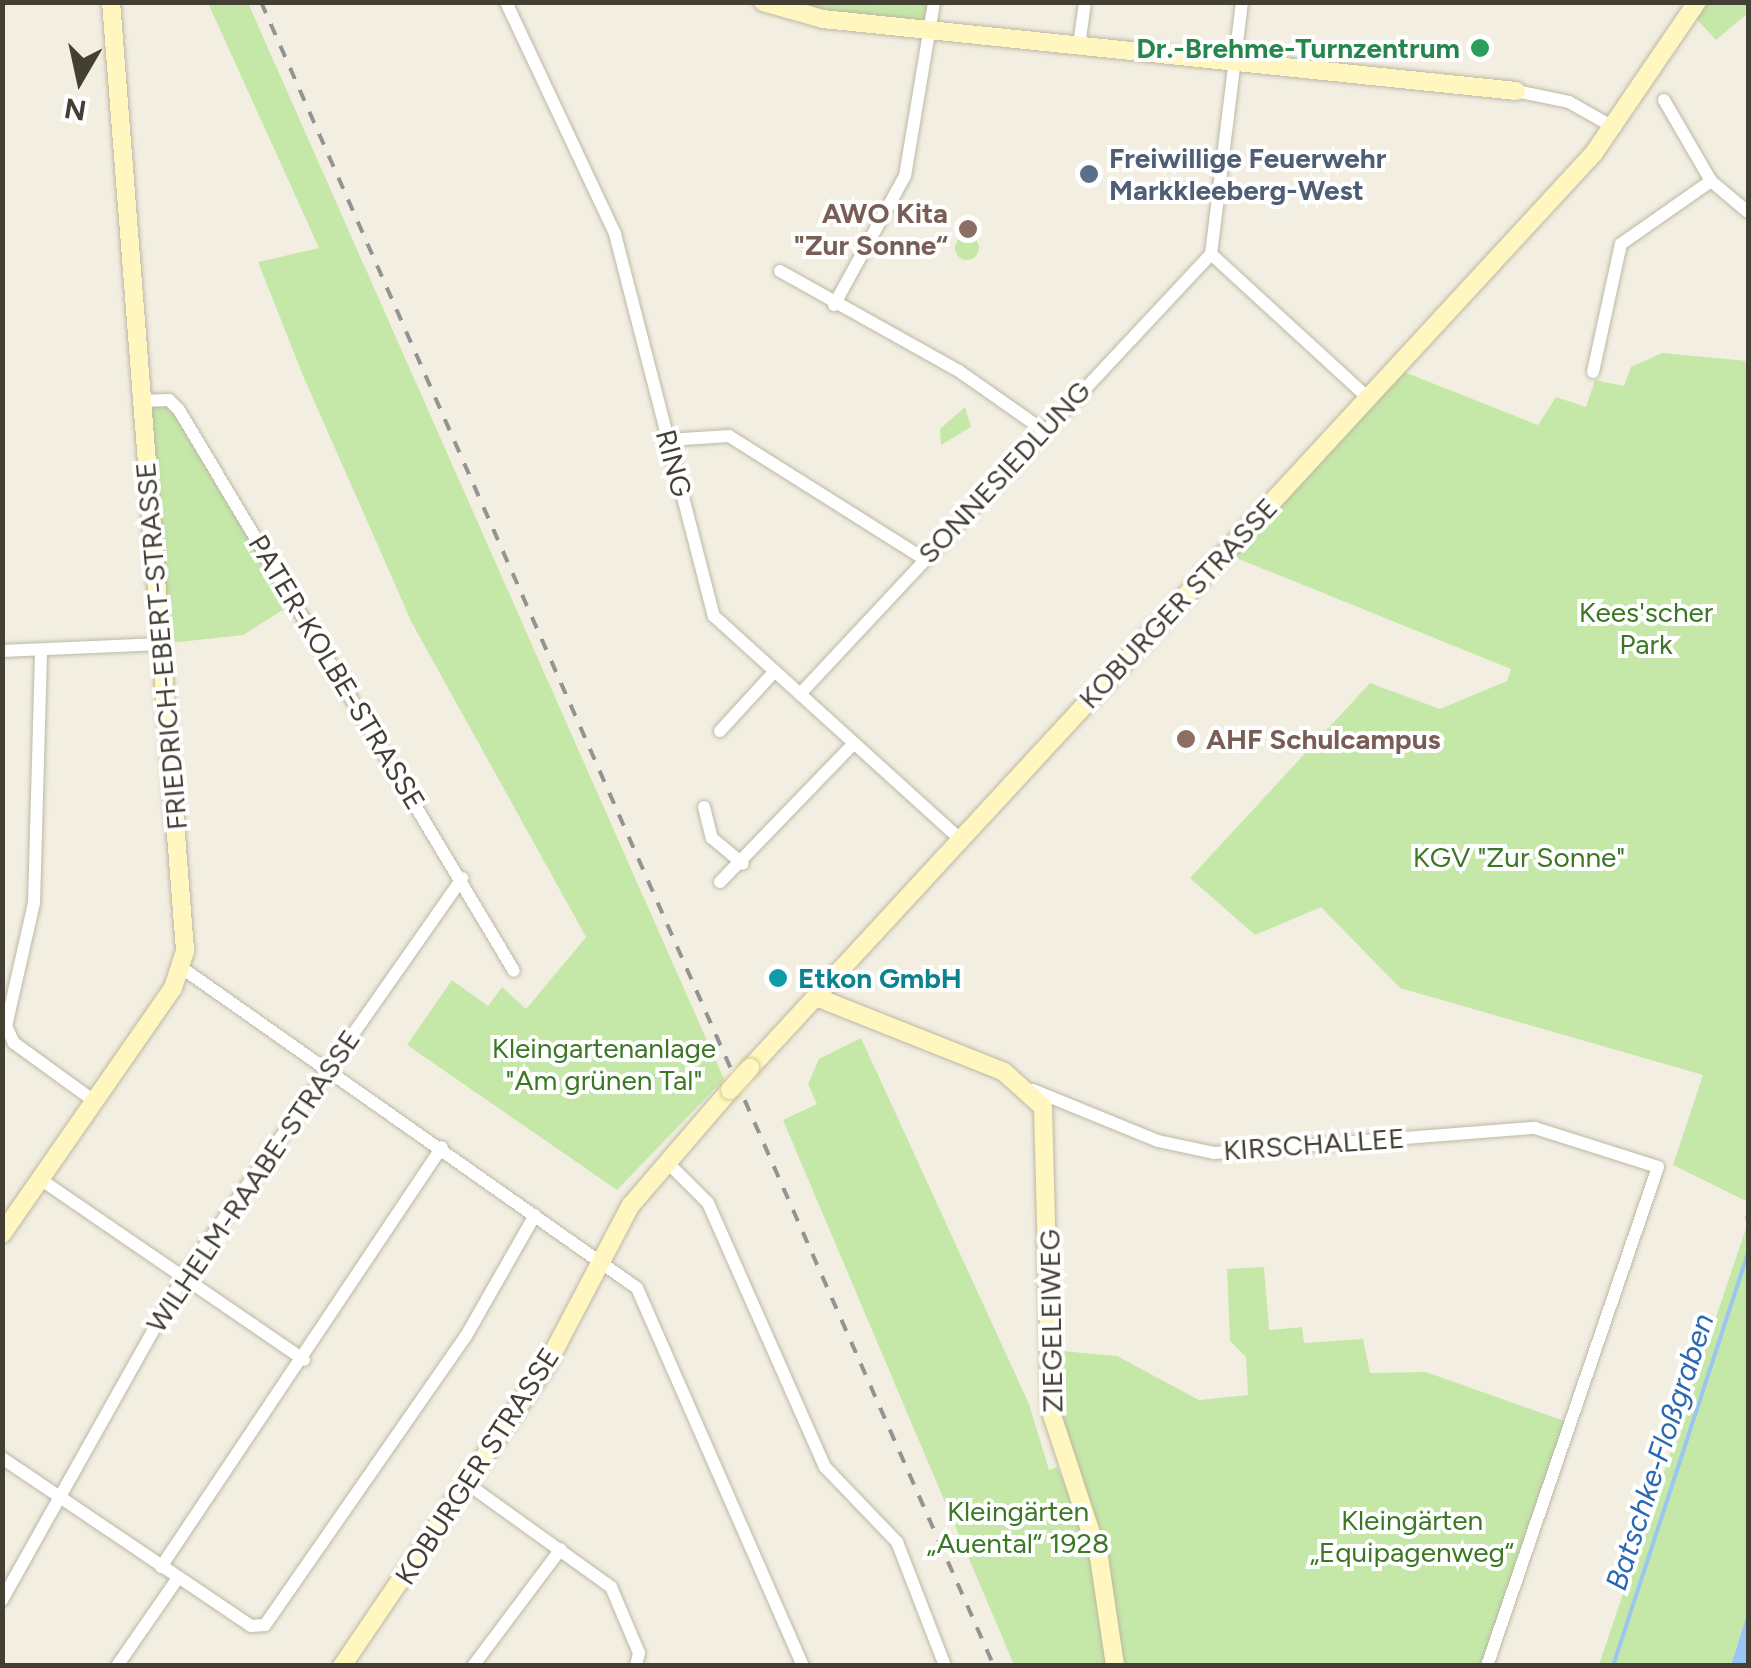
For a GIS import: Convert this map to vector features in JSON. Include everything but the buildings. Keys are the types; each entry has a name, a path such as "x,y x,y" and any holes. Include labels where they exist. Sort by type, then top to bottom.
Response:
{"main road":[{"name":"FRIEDRICH-EBERT-STRASSE","path":"111,2 182,968"},
{"path":"762,2 930,31 1516,91"},
{"name":"KOBURGER STRASSE","path":"342,1666 470,1485 644,1194 668,1163 750,1068 1615,128 1696,2"},
{"path":"2,1234 182,968"},
{"name":"KIRSCHALLEE","path":"816,997 1033,1090"},
{"name":"ZIEGELEIWEG","path":"1033,1090 1048,1136 1051,1412 1099,1557 1115,1666"}],"street":[{"name":"RING","path":"506,2 615,234 714,616 961,840"},
{"path":"834,305 905,176 934,2"},
{"path":"1079,46 1085,2"},
{"path":"1242,2 1211,254 1367,397"},
{"path":"1516,91 1569,102 1615,128"},
{"path":"1664,100 1711,181 1748,212"},
{"path":"1593,372 1621,244 1711,181"},
{"name":"SONNESIEDLUNG","path":"800,694 1148,316 1211,254"},
{"path":"780,271 834,305 960,371 1043,430"},
{"name":"PATER-KOLBE-STRASSE","path":"142,401 178,407 514,971"},
{"path":"668,440 729,436 924,559"},
{"path":"2,651 41,653 161,644"},
{"path":"41,653 34,903 6,1026 14,1043 94,1101"},
{"path":"720,731 776,672"},
{"path":"720,882 742,864 854,743"},
{"path":"704,807 712,838 742,864"},
{"name":"WILHELM-RAABE-STRASSE","path":"2,1600 183,1277 462,878"},
{"path":"182,968 604,1261 646,1301 802,1666"},
{"name":"KIRSCHALLEE","path":"1033,1090 1158,1141 1214,1153 1534,1128 1658,1167 1487,1666"},
{"path":"160,1567 304,1360 442,1147"},
{"path":"668,1163 708,1202 825,1467 897,1542 945,1666"},
{"path":"40,1178 304,1360"},
{"path":"2,1458 160,1567 259,1626 466,1336 535,1214"},
{"path":"470,1485 612,1586 636,1666"},
{"path":"473,1666 561,1549"},
{"path":"117,1666 178,1578"}],"green space":[{"name":"Kleingartenanlage \"Am grünen Tal\"","path":"208,3 248,3 724,1079 617,1190 407,1045 452,980 488,1006 502,987 526,1009 586,937 412,623 304,378 258,262 319,248"},
{"path":"763,3 934,3 930,31"},
{"path":"1697,3 1748,3 1748,13 1716,40 1691,13"},
{"path":"967,236 976,239 976,257 967,260 958,257 955,248 958,239"},
{"path":"1662,353 1748,361 1748,1202 1673,1165 1703,1075 1400,988 1321,907 1255,935 1190,878 1370,683 1440,709 1507,681 1511,669 1224,553 1394,368 1538,425 1556,397 1586,407 1595,380 1624,386 1631,367"},
{"path":"166,399 294,603 243,635 161,644 142,401"},
{"path":"965,407 971,427 941,445 940,429"},
{"name":"Kleingärten „Auental“ 1928","path":"861,1038 1029,1404 1049,1470 1057,1467 1086,1534 1109,1665 1014,1665 783,1120 817,1104 808,1084 819,1059"},
{"path":"1748,1222 1748,1611 1731,1665 1599,1665"},
{"name":"Kleingärten „Equipagenweg“","path":"1264,1267 1269,1330 1302,1327 1304,1343 1363,1339 1370,1373 1426,1372 1570,1423 1487,1665 1115,1665 1099,1557 1056,1438 1050,1350 1117,1356 1199,1400 1248,1395 1246,1357 1230,1341 1227,1269"}],"water":[{"path":"1748,1611 1748,1665 1731,1665"}],"waterway":[{"path":"1747,1217 1748,1221"},
{"name":"Batschke‐Floßgraben","path":"1613,1666 1748,1252"}],"railway":[{"path":"261,2 994,1666"}],"place":[{"name":"Dr.-Brehme-Turnzentrum","path":"1480,48"},
{"name":"Freiwillige Feuerwehr Markkleeberg-West","path":"1089,174"},
{"name":"AWO Kita \"Zur Sonne“","path":"968,229"},
{"name":"AHF Schulcampus","path":"1186,739"},
{"name":"Etkon GmbH","path":"778,978"}],"park label":[{"name":"Kees'scher Park","path":"1646,628"},
{"name":"KGV \"Zur Sonne\"","path":"1519,857"}]}
